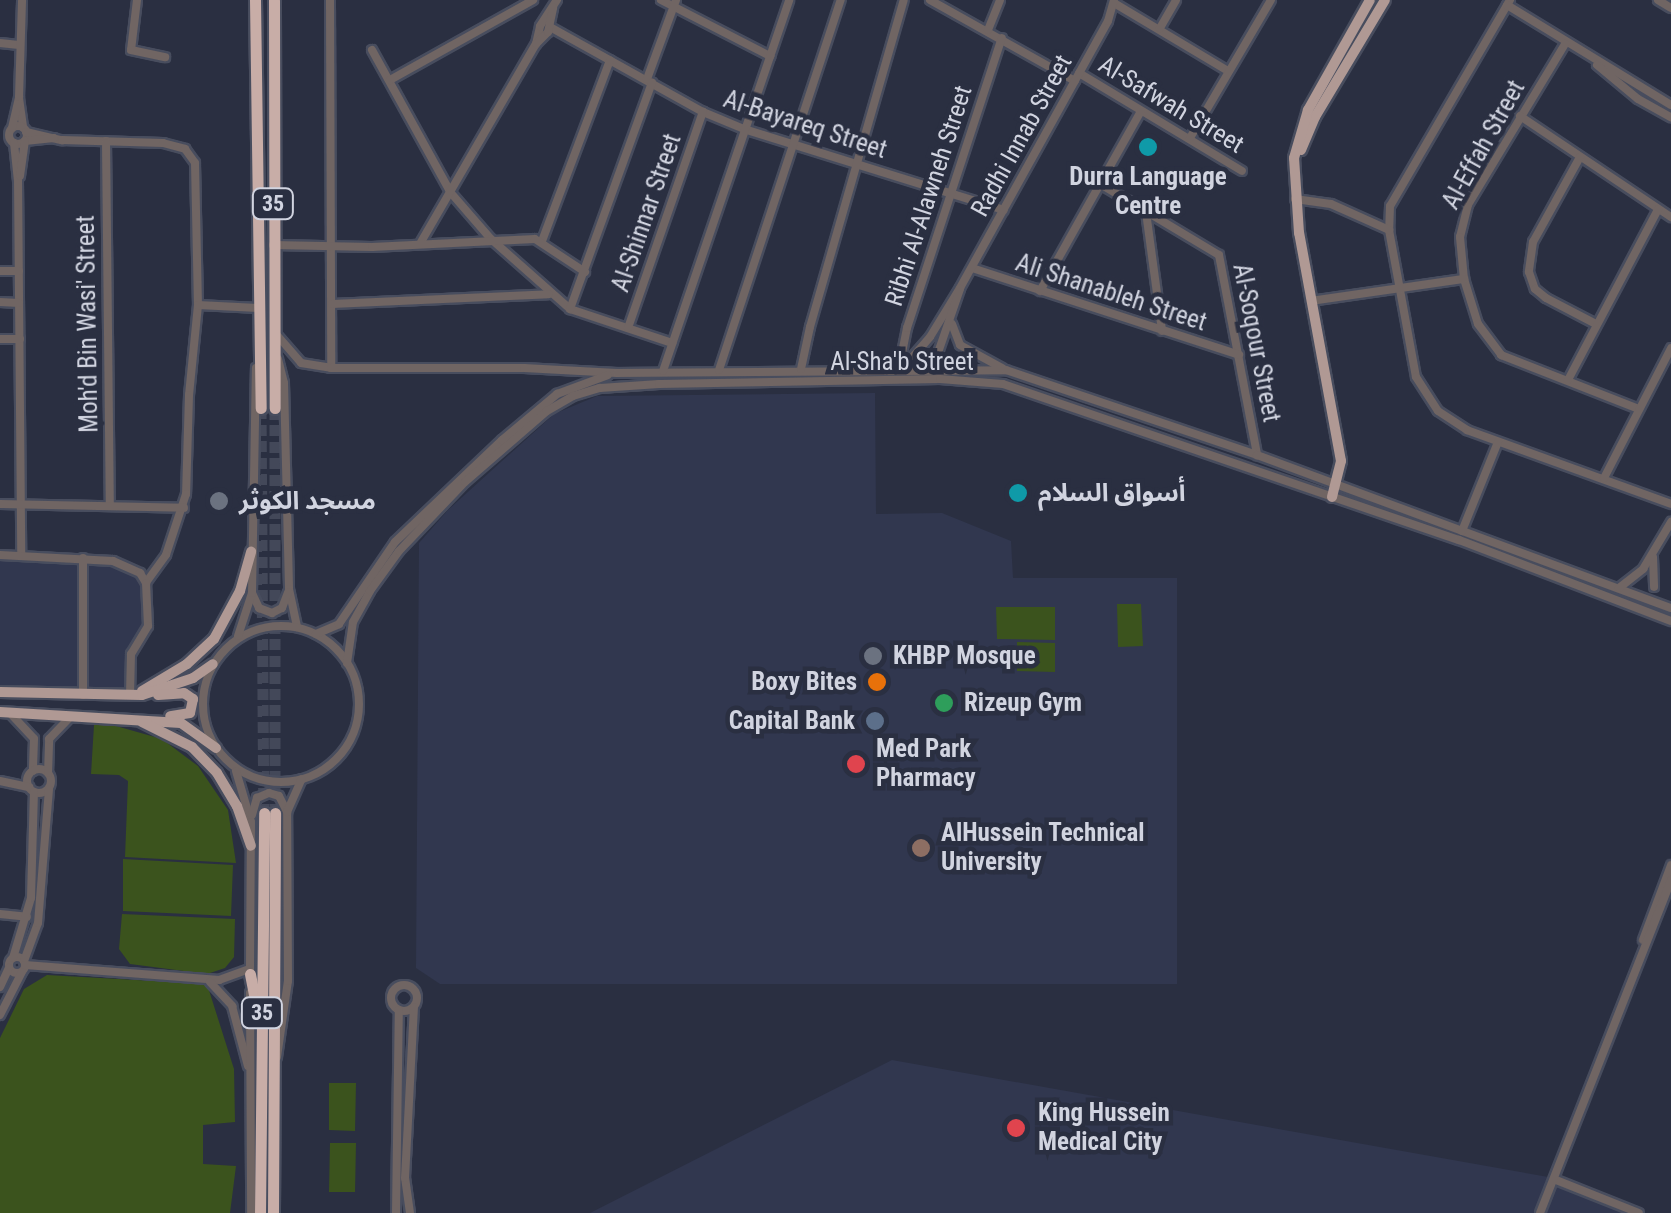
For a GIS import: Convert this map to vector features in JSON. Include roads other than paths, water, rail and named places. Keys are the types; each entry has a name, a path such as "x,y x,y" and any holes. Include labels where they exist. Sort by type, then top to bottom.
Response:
{"highway":[{"name":"35","path":"254,0 261,408"},
{"name":"35","path":"274,0 278,244 275,408"},
{"name":"35","path":"273,1213 277,1057 275,813"},
{"name":"35","path":"260,1213 256,1068 275,813"},
{"path":"250,972 256,1068"}],"main road":[{"path":"1332,497 1339,446 1294,199 1295,165 1308,110 1370,0"},
{"path":"1295,165 1315,117 1385,0"},
{"path":"135,695 206,648 232,609 251,552"},
{"path":"135,695 193,678 213,664"},
{"path":"0,692 84,696 188,694 193,707 182,716 5,712"},
{"path":"102,716 181,723 216,748"},
{"path":"132,719 173,735 209,763 236,806 251,846"}],"street":[{"path":"18,180 25,135 19,97 22,0"},
{"path":"137,0 131,50 165,57"},
{"path":"330,0 331,368"},
{"path":"532,0 542,7 553,6"},
{"path":"390,80 532,0 553,6"},
{"path":"660,0 770,56"},
{"path":"662,371 788,0"},
{"path":"719,370 841,0"},
{"path":"802,370 904,0"},
{"name":"Al-Safwah Street","path":"930,0 1142,111 1242,171"},
{"path":"988,30 1000,0"},
{"path":"1128,10 1134,0"},
{"path":"1160,28 1176,0"},
{"path":"1190,138 1272,0"},
{"path":"1658,0 1671,8"},
{"path":"1114,1 1228,71"},
{"name":"Radhi Innab Street","path":"901,368 930,337 972,268 1077,77 1114,1"},
{"path":"1671,105 1631,77 1565,44 1509,2 1398,188 1390,206 1389,230 1410,356 1424,394 1450,421 1671,504"},
{"path":"570,309 674,4"},
{"path":"421,242 536,44 553,6"},
{"path":"536,44 550,28 553,6"},
{"name":"Al-Bayareq Street","path":"550,28 704,112 744,129 1004,210"},
{"name":"Ribhi Al-Alawneh Street","path":"901,368 906,328 1002,38"},
{"path":"0,43 19,45"},
{"name":"Al-Effah Street","path":"1565,44 1464,213 1460,237 1464,279 1478,324 1490,344 1502,354 1639,409"},
{"path":"372,50 451,192 491,238 570,309 672,343"},
{"path":"1590,59 1638,99 1671,118"},
{"path":"542,241 610,60"},
{"path":"19,97 12,142 18,180 21,555"},
{"path":"1040,291 1142,111"},
{"name":"Al-Shinnar Street","path":"628,328 704,112"},
{"path":"1520,116 1671,216"},
{"path":"0,132 12,129 25,135 54,138 163,143 192,156 198,186 198,305 184,508 166,555 146,582 148,626 131,654 135,695"},
{"path":"0,140 12,142 25,135"},
{"name":"Moh'd Bin Wasi' Street","path":"106,142 110,506"},
{"path":"1580,157 1533,242 1529,272 1535,289 1546,298 1596,324"},
{"name":"Al-Soqour Street","path":"1102,184 1219,255 1257,455"},
{"path":"1294,199 1331,204 1389,230"},
{"path":"1568,380 1658,208"},
{"path":"1146,212 1162,331"},
{"path":"278,244 332,246 491,238 542,241 585,272"},
{"name":"Ali Shanableh Street","path":"972,268 1239,356"},
{"path":"0,271 19,271"},
{"path":"1311,301 1464,279"},
{"name":"Radhi Innab Street","path":"930,380 960,288"},
{"path":"332,304 549,294"},
{"path":"0,302 19,302"},
{"path":"198,305 258,308"},
{"path":"952,318 960,345 1006,370"},
{"name":"Al-Sha'b Street","path":"276,334 301,363 331,368 556,368 617,373 933,367 1006,370 1257,455 1671,608"},
{"path":"0,339 20,339"},
{"path":"1604,478 1671,348"},
{"path":"260,354 255,370 252,593 238,638 213,664 202,707 216,748 234,767 267,781 302,780"},
{"path":"276,354 284,383 289,589 297,628"},
{"path":"751,370 746,377 751,384"},
{"name":"Al-Sha'b Street","path":"316,634 340,624 386,554 502,440 557,394 617,373"},
{"name":"Al-Sha'b Street","path":"348,663 353,622 399,551 465,482 547,411 600,388 980,380 1026,390 1459,540 1671,621"},
{"path":"1459,540 1498,442"},
{"path":"0,504 184,508"},
{"path":"1619,588 1643,569 1671,522"},
{"path":"1653,554 1654,587"},
{"path":"0,555 124,563 146,582"},
{"path":"83,558 84,696"},
{"path":"252,593 258,608 272,613 282,608 289,589"},
{"path":"231,643 262,628 297,628 316,634 348,663 359,701 353,736 334,762 302,780 275,813"},
{"path":"0,987 28,917 35,864 30,773 34,739 5,712"},
{"path":"0,1015 38,923 50,739 72,715"},
{"path":"234,767 251,822"},
{"path":"4,781 30,773 48,773"},
{"path":"4,781 31,790 49,789"},
{"path":"7,964 230,979 250,972 254,803 262,794 280,796 275,813"},
{"path":"1553,1182 1671,865"},
{"path":"1540,1213 1671,880"},
{"path":"0,914 28,917"},
{"path":"7,964 23,966"},
{"path":"201,978 220,988 229,1000 256,1068 250,1213"},
{"path":"396,1213 399,1010 392,996 402,986 416,992 405,1178 410,1213"},
{"path":"399,1010 414,1007"},
{"path":"1553,1182 1628,1213"},
{"path":"1553,1182 1638,1213"}],"tunnel":[{"path":"261,408 264,813"},
{"path":"275,408 275,813"}],"place":[{"name":"Durra Language Centre","path":"1148,147"},
{"name":"أسواق السلام","path":"1018,493"},
{"name":"مسجد الكوثر","path":"219,501"},
{"name":"KHBP Mosque","path":"873,656"},
{"name":"Boxy Bites","path":"877,682"},
{"name":"Rizeup Gym","path":"944,703"},
{"name":"Capital Bank","path":"875,721"},
{"name":"Med Park Pharmacy","path":"856,764"},
{"name":"AlHussein Technical University","path":"921,848"},
{"name":"King Hussein Medical City","path":"1016,1128"}]}
